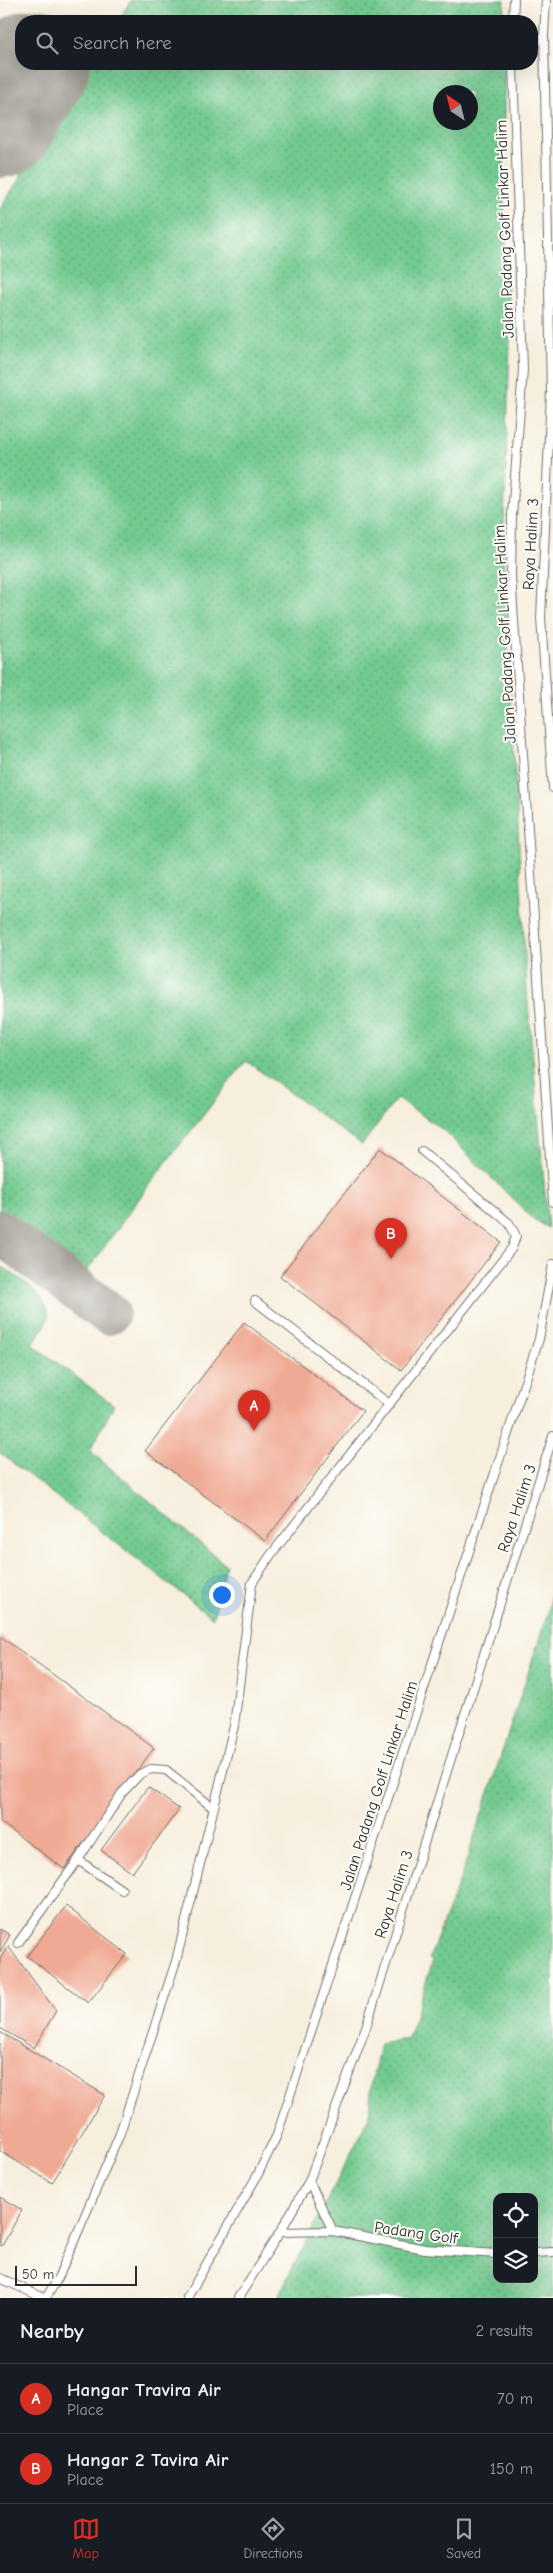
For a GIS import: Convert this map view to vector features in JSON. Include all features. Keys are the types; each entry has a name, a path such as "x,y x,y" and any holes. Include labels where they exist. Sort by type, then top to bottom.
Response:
{"lane":[{"path":"513,15 514,0"},
{"name":"Raya Halim 3","path":"546,0 544,35 551,392 541,618 553,788"},
{"name":"Jalan Padang Golf Linkar Halim","path":"512,70 523,369 512,516 512,576 553,1202"},
{"path":"0,2278 45,2298 59,2276 105,2171 148,2051 176,1961 212,1807 234,1726 252,1583 270,1556 512,1248 516,1236 509,1223 422,1152"},
{"name":"Jalan Padang Golf Linkar Halim","path":"187,2298 257,2176 277,2135 539,1339 553,1264"},
{"path":"254,1300 388,1404"},
{"name":"Raya Halim 3","path":"280,2232 309,2180 366,2027 553,1436"},
{"path":"18,1943 78,1860 122,1793 140,1774 151,1769 166,1770 212,1807"},
{"path":"78,1860 122,1890"},
{"path":"238,2298 280,2232 333,2231 309,2180"},
{"name":"Padang Golf","path":"333,2231 425,2249 493,2254"},
{"path":"538,2253 553,2252"}],"green space":[{"path":"131,0 505,0 504,15 122,15"},
{"path":"87,70 504,70 504,201 510,343 503,555 527,991 548,1228 532,1218 443,1130 397,1098 362,1145 246,1061 154,1178 77,1285 59,1276 0,1232 0,209"},
{"path":"0,1265 24,1281 40,1296 45,1304 48,1312 47,1321 32,1344 114,1405 90,1451 226,1565 213,1618 0,1453"},
{"path":"553,1565 553,2298 277,2298 369,2118 371,2086 380,2044 408,2038 433,1960 429,1959 461,1877 549,1609"}],"building":[{"path":"380,1148 501,1242 401,1370 280,1276"},
{"path":"244,1322 363,1411 265,1541 145,1451"},
{"path":"0,1636 154,1748 64,1869 0,1822"},
{"path":"148,1787 179,1809 132,1873 101,1850"},
{"path":"66,1906 127,1954 88,2003 27,1956"},
{"path":"0,1929 10,1935 0,1952"},
{"path":"8,1946 56,2011 34,2048 0,2028 0,1959"},
{"path":"0,2032 105,2095 52,2183 0,2151"},
{"path":"0,2197 22,2210 2,2246 0,2245"}],"taxiway":[{"path":"0,1232 108,1313"}],"runway":[{"path":"0,123 31,70"}],"place":[{"name":"Hangar 2 Tavira Air","path":"391,1259"},
{"name":"Hangar Travira Air","path":"254,1431"}]}
